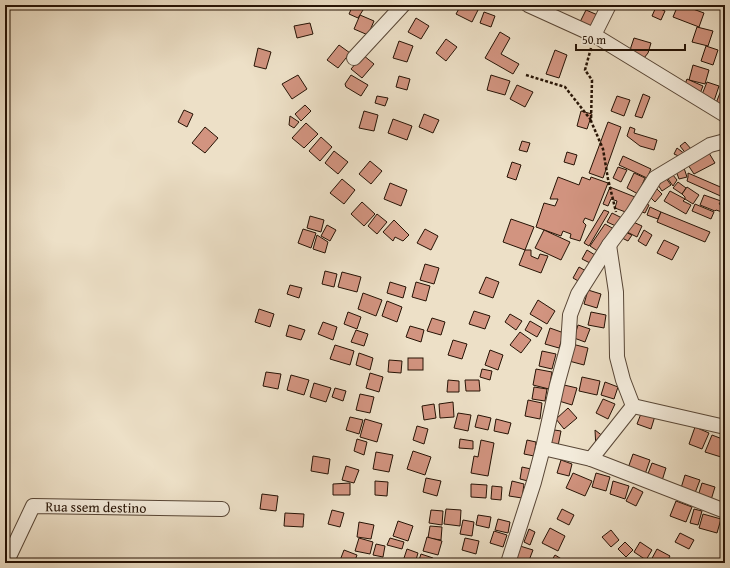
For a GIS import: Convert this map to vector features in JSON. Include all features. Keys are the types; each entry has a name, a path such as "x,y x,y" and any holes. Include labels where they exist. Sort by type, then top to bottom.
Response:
{"street":[{"path":"354,58 403,5"},
{"path":"528,5 594,35 725,115"},
{"path":"594,35 609,5"},
{"path":"508,563 534,482 543,448 557,385 568,345 570,315 578,294 609,245 633,213 654,178 710,144 725,141"},
{"path":"609,245 616,292 617,357 623,380 633,406"},
{"path":"633,406 725,427"},
{"path":"591,459 633,406"},
{"path":"543,448 591,459 725,511"},
{"name":"Rua ssem destino","path":"6,563 32,506 222,510"}],"path":[{"path":"591,121 592,80 585,70 594,35"},
{"path":"526,75 565,87 591,121 603,149 608,179 620,230"}],"building":[{"path":"353,5 363,10 358,18 349,14"},
{"path":"461,5 480,6 472,22 456,14"},
{"path":"678,5 704,13 699,27 673,17"},
{"path":"656,7 665,11 661,20 652,16"},
{"path":"586,10 600,16 593,31 579,24"},
{"path":"484,12 495,16 491,27 480,23"},
{"path":"360,15 374,21 368,35 354,29"},
{"path":"416,18 429,26 421,39 408,32"},
{"path":"310,23 313,34 297,38 294,26"},
{"path":"697,27 713,31 708,46 692,42"},
{"path":"500,32 510,38 501,54 519,64 513,74 485,58"},
{"path":"634,38 651,43 648,53 644,58 629,53"},
{"path":"446,39 457,47 446,61 436,53"},
{"path":"399,41 413,46 407,62 393,58"},
{"path":"339,45 350,53 338,68 327,60"},
{"path":"706,46 718,50 713,65 701,61"},
{"path":"258,48 271,52 266,69 254,66"},
{"path":"555,50 567,55 559,78 546,74"},
{"path":"363,55 374,64 362,78 351,69"},
{"path":"693,65 709,70 705,84 689,80"},
{"path":"298,75 307,89 292,99 282,84"},
{"path":"351,75 368,85 361,96 346,87 345,84"},
{"path":"491,75 510,81 505,95 487,90"},
{"path":"399,76 410,79 407,90 396,87"},
{"path":"687,79 703,86 699,96 683,89"},
{"path":"707,82 719,86 714,101 701,97"},
{"path":"517,85 533,92 525,107 510,99"},
{"path":"722,88 725,89 725,106 716,103"},
{"path":"643,94 650,97 642,118 635,116"},
{"path":"377,96 388,98 385,106 375,103"},
{"path":"617,96 630,100 624,116 611,111"},
{"path":"305,105 311,111 301,121 295,114"},
{"path":"184,110 193,114 187,127 178,122"},
{"path":"364,111 378,115 374,131 359,128"},
{"path":"581,111 592,114 587,129 577,126"},
{"path":"424,114 439,120 433,133 419,127"},
{"path":"290,116 299,122 294,128 289,125"},
{"path":"393,119 412,126 407,140 388,133"},
{"path":"608,122 621,127 603,178 589,173"},
{"path":"306,123 318,134 304,148 292,138"},
{"path":"205,127 218,138 205,153 192,143"},
{"path":"630,127 635,129 634,133 657,140 654,150 640,146 627,136"},
{"path":"321,137 332,147 320,161 309,151"},
{"path":"522,141 530,143 527,152 519,150"},
{"path":"685,142 692,150 687,155 680,146"},
{"path":"677,148 685,154 683,158 674,154"},
{"path":"334,151 348,162 338,174 325,163"},
{"path":"567,152 577,155 574,165 564,162"},
{"path":"709,153 715,163 694,174 688,165"},
{"path":"623,156 651,169 647,178 619,165"},
{"path":"370,161 382,171 371,184 359,174"},
{"path":"512,162 521,165 516,180 507,177"},
{"path":"618,167 627,170 621,182 613,178"},
{"path":"684,168 687,177 679,179 676,171"},
{"path":"634,173 645,178 638,194 627,188"},
{"path":"688,173 725,189 725,198 687,181"},
{"path":"673,175 677,180 673,186 668,179"},
{"path":"558,177 579,185 582,177 590,180 591,177 608,183 593,221 585,218 583,222 586,225 580,241 570,238 571,234 563,231 561,236 536,227 544,203 555,206 558,199 550,199"},
{"path":"665,177 671,185 662,191 656,182"},
{"path":"342,179 355,190 344,204 330,193"},
{"path":"678,182 686,188 682,194 673,188"},
{"path":"390,183 407,190 401,206 384,199"},
{"path":"653,185 662,194 655,202 648,195"},
{"path":"610,187 635,197 628,213 615,208 617,201 611,199 608,206 603,204"},
{"path":"687,187 699,195 693,204 685,199 682,194"},
{"path":"670,191 685,199 683,201 691,205 686,214 664,201"},
{"path":"704,195 721,201 719,204 724,206 722,212 700,205"},
{"path":"362,202 375,214 364,226 351,214"},
{"path":"643,203 649,205 645,213 639,211"},
{"path":"695,204 714,212 711,219 692,211"},
{"path":"650,207 661,212 658,219 647,215"},
{"path":"604,210 609,212 589,246 584,243"},
{"path":"661,212 710,232 705,242 657,222"},
{"path":"612,213 622,218 618,227 607,222"},
{"path":"377,214 387,222 377,234 368,226"},
{"path":"310,216 324,220 321,232 307,228"},
{"path":"511,219 534,227 525,250 503,242"},
{"path":"394,220 409,235 403,241 395,237 393,241 383,232"},
{"path":"631,221 642,226 637,237 627,232"},
{"path":"605,224 614,229 599,252 590,246"},
{"path":"327,225 336,230 330,241 321,236"},
{"path":"303,229 316,233 311,248 298,243"},
{"path":"425,229 438,236 431,250 417,243"},
{"path":"544,230 570,242 561,260 535,248"},
{"path":"644,230 652,235 646,246 638,241"},
{"path":"625,232 632,235 628,241 622,238"},
{"path":"317,235 328,242 325,253 313,249"},
{"path":"664,240 679,247 672,260 657,253"},
{"path":"525,250 531,250 531,256 538,259 540,254 548,256 541,273 519,265"},
{"path":"587,250 595,255 590,263 582,259"},
{"path":"425,264 439,268 434,284 420,280"},
{"path":"579,267 586,271 580,282 573,278"},
{"path":"325,271 337,274 334,287 322,284"},
{"path":"342,272 361,277 357,292 338,287"},
{"path":"486,277 499,282 493,298 479,293"},
{"path":"390,282 406,287 403,298 387,293"},
{"path":"416,282 430,286 426,301 412,297"},
{"path":"290,285 302,288 299,298 287,294"},
{"path":"588,290 601,294 597,308 584,304"},
{"path":"363,293 382,300 376,316 358,309"},
{"path":"538,300 555,311 547,324 530,314"},
{"path":"387,301 402,307 397,322 382,316"},
{"path":"259,309 274,314 270,327 255,322"},
{"path":"474,311 490,316 485,329 469,324"},
{"path":"348,312 361,317 357,329 344,324"},
{"path":"591,312 606,315 604,328 588,325"},
{"path":"510,314 522,321 516,330 505,322"},
{"path":"432,318 445,322 441,335 427,331"},
{"path":"530,321 542,328 537,337 525,330"},
{"path":"323,322 337,327 333,340 318,334"},
{"path":"289,325 305,330 301,340 286,336"},
{"path":"578,325 590,329 585,342 574,338"},
{"path":"410,326 424,330 421,342 406,337"},
{"path":"550,328 564,333 559,348 545,344"},
{"path":"356,330 368,334 364,346 351,342"},
{"path":"520,332 531,340 521,353 510,345"},
{"path":"453,340 467,344 462,359 448,355"},
{"path":"572,344 588,348 584,365 569,361"},
{"path":"335,345 354,351 350,365 330,359"},
{"path":"490,350 503,355 498,370 485,365"},
{"path":"542,351 556,354 552,369 539,366"},
{"path":"359,353 373,358 370,370 356,365"},
{"path":"408,358 423,358 423,370 408,370"},
{"path":"389,360 402,361 401,373 388,372"},
{"path":"482,369 492,371 490,380 480,377"},
{"path":"536,369 552,372 549,389 533,385"},
{"path":"266,372 281,374 278,389 263,386"},
{"path":"370,373 383,377 379,392 366,388"},
{"path":"291,375 309,380 304,395 287,390"},
{"path":"582,377 600,381 597,395 579,391"},
{"path":"448,380 459,381 459,392 447,392"},
{"path":"465,380 479,380 480,391 466,391"},
{"path":"605,382 618,387 614,399 601,395"},
{"path":"314,383 331,388 326,402 310,397"},
{"path":"564,385 577,388 572,405 559,401"},
{"path":"534,387 547,389 545,401 532,399"},
{"path":"335,388 346,391 343,401 332,397"},
{"path":"360,394 374,397 370,413 356,410"},
{"path":"603,399 615,404 608,419 596,413"},
{"path":"528,400 542,403 540,419 525,416"},
{"path":"453,402 454,417 440,418 439,404"},
{"path":"434,404 436,418 424,420 422,406"},
{"path":"568,408 577,418 564,429 556,419"},
{"path":"642,411 655,416 651,429 637,424"},
{"path":"458,413 471,415 468,431 454,428"},
{"path":"478,415 491,418 488,430 475,427"},
{"path":"350,417 363,420 359,434 346,430"},
{"path":"365,419 382,424 377,442 360,437"},
{"path":"496,419 511,423 508,434 494,431"},
{"path":"417,426 428,429 424,444 413,440"},
{"path":"695,427 709,433 702,449 689,444"},
{"path":"548,429 561,431 558,446 545,443"},
{"path":"595,430 604,437 596,449"},
{"path":"712,435 725,440 725,447 721,457 705,452"},
{"path":"357,439 367,442 364,455 354,451"},
{"path":"460,439 473,441 473,449 459,448"},
{"path":"481,440 494,443 488,476 471,473 474,456 478,457"},
{"path":"527,440 536,442 534,456 524,454"},
{"path":"413,451 431,457 425,475 407,469"},
{"path":"376,452 393,455 389,472 373,469"},
{"path":"633,454 650,460 644,477 627,471"},
{"path":"313,456 330,459 328,474 311,471"},
{"path":"561,460 572,464 569,476 557,473"},
{"path":"652,463 666,468 661,484 646,479"},
{"path":"346,466 359,470 354,483 342,480"},
{"path":"522,467 531,469 528,481 520,479"},
{"path":"573,473 592,481 585,496 566,488"},
{"path":"596,473 610,477 606,491 592,487"},
{"path":"685,475 700,480 695,493 681,488"},
{"path":"426,478 441,481 437,496 423,492"},
{"path":"375,481 388,482 387,496 375,495"},
{"path":"512,481 524,484 522,498 509,496"},
{"path":"613,481 629,486 625,499 610,494"},
{"path":"350,483 350,495 333,495 333,484"},
{"path":"702,483 715,487 711,500 698,496"},
{"path":"471,484 487,485 486,498 471,497"},
{"path":"492,486 502,487 501,500 491,499"},
{"path":"633,487 643,492 636,506 626,501"},
{"path":"262,494 278,496 276,511 260,509"},
{"path":"676,501 692,507 686,522 670,516"},
{"path":"446,509 461,510 460,526 444,524"},
{"path":"562,509 574,515 569,525 557,519"},
{"path":"694,509 702,511 698,525 690,523"},
{"path":"332,510 344,513 340,527 328,524"},
{"path":"431,510 443,511 442,525 429,523"},
{"path":"285,513 304,514 303,527 284,526"},
{"path":"703,514 721,519 717,533 699,528"},
{"path":"478,515 491,517 489,528 476,525"},
{"path":"498,519 510,522 508,533 495,530"},
{"path":"463,520 474,522 472,536 460,534"},
{"path":"398,521 413,526 408,541 393,536"},
{"path":"359,522 374,525 371,539 357,537"},
{"path":"430,526 442,527 441,540 428,538"},
{"path":"550,528 565,536 558,551 542,543"},
{"path":"529,529 535,532 530,545 524,542"},
{"path":"611,530 619,540 611,547 602,537"},
{"path":"494,531 507,535 503,547 490,543"},
{"path":"680,533 694,540 689,549 675,542"},
{"path":"427,537 442,541 438,555 423,551"},
{"path":"359,538 373,542 370,554 355,551"},
{"path":"390,538 404,542 402,549 387,545"},
{"path":"465,538 479,541 476,554 462,550"},
{"path":"625,542 633,550 626,557 618,549"},
{"path":"640,542 652,550 646,560 634,552"},
{"path":"376,544 385,546 383,557 373,555"},
{"path":"520,546 533,550 528,563 515,559"},
{"path":"407,549 418,553 415,563 403,561"},
{"path":"657,549 670,556 666,563 650,562"},
{"path":"344,550 357,555 354,563 339,563"},
{"path":"421,554 433,558 431,563 418,563"},
{"path":"555,555 568,563 550,563"}]}
